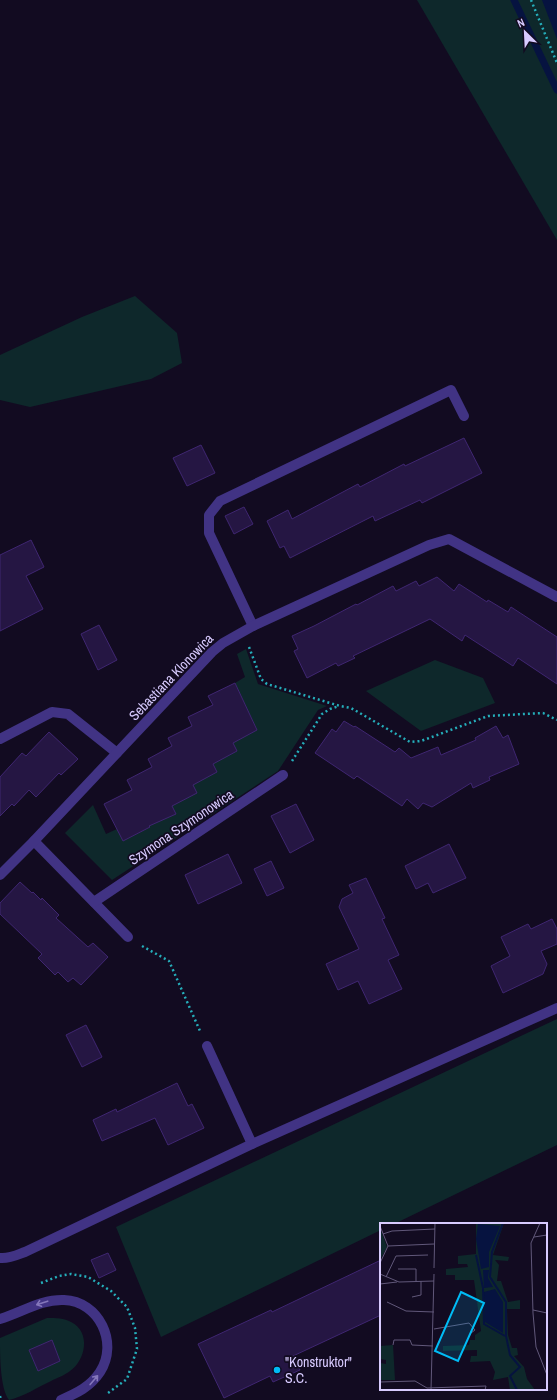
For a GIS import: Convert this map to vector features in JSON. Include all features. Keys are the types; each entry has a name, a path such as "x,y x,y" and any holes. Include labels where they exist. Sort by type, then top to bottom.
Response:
{"street":[{"path":"253,626 209,533 209,515 220,501 451,390 464,416"},
{"name":"Sebastiana Klonowica","path":"0,875 34,841 212,652 223,643 253,626 429,545 449,539 557,597"},
{"path":"0,739 52,712 68,714 117,753"},
{"name":"Szymona Szymonowica","path":"94,902 283,775"},
{"path":"34,841 128,937"},
{"path":"0,1258 4,1259 25,1252 252,1144 557,1008"},
{"path":"206,1046 252,1144"},
{"path":"0,1319 44,1302 64,1300 81,1303 94,1312 100,1319 104,1327 106,1338 106,1361 92,1383 81,1391 61,1400"}],"path":[{"path":"532,0 557,63"},
{"path":"247,642 260,679 267,684 351,708 410,742 421,741 488,716 543,713 557,720"},
{"path":"283,775 322,714 340,706"},
{"path":"128,937 169,961 206,1046"},
{"path":"0,1396 2,1400"}],"green space":[{"path":"417,0 557,0 557,240"},
{"path":"135,296 177,333 182,363 151,379 30,407 0,400 0,355 82,317"},
{"path":"246,649 258,684 327,706 318,710 278,771 112,880 65,833 93,805 106,834 117,829 123,841 150,827 149,825 176,814 171,804 191,783 217,772 212,761 237,751 232,740 257,730 235,683 245,677 237,654"},
{"path":"435,660 483,678 495,703 421,731 366,691"},
{"path":"557,1019 557,1145 396,1223 380,1223 380,1230 161,1337 116,1227"},
{"path":"47,1318 57,1318 71,1322 82,1332 84,1346 80,1360 66,1374 9,1400 2,1380 0,1338"}],"shaded area":[{"path":"542,0 557,0 557,39"}],"building":[{"path":"464,438 482,473 422,503 420,500 375,521 373,516 290,558 284,546 280,548 267,521 288,510 292,519 358,484 360,487 404,464 405,466"},
{"path":"201,445 215,473 187,486 173,458"},
{"path":"244,507 253,524 234,534 225,516"},
{"path":"31,540 44,567 26,576 43,609 0,631 0,555"},
{"path":"437,577 454,591 459,584 487,602 488,600 508,612 511,607 557,637 557,684 518,658 513,666 465,635 462,641 430,619 353,656 355,658 338,666 336,663 307,678 294,651 298,649 292,636 393,586 396,591 416,581 419,586"},
{"path":"99,625 117,660 98,670 81,634"},
{"path":"235,683 257,730 233,743 237,751 213,764 217,772 193,785 197,793 172,806 176,814 149,826 150,827 123,841 104,804 132,790 127,780 152,767 148,759 172,746 168,738 192,726 188,717 213,705 208,696"},
{"path":"344,721 354,727 355,726 395,752 399,748 411,758 438,747 441,755 476,740 475,738 496,726 503,738 508,735 519,764 489,777 490,780 473,788 471,783 432,807 423,803 418,809 407,799 402,806 357,776 354,779 315,753 332,729 336,732"},
{"path":"49,732 78,759 61,775 59,773 36,797 29,790 14,806 12,804 0,816 0,777 22,753 26,756"},
{"path":"296,804 314,840 290,853 271,816"},
{"path":"449,844 466,878 433,893 428,883 416,889 405,866"},
{"path":"228,854 242,883 198,904 185,875"},
{"path":"271,861 284,888 267,896 254,869"},
{"path":"366,878 385,918 382,919 399,955 388,960 402,989 369,1004 358,981 338,990 326,964 359,949 339,907 342,899 353,893 349,885"},
{"path":"20,882 41,900 42,898 59,915 56,918 88,947 93,943 108,957 81,985 73,978 68,982 58,972 55,975 38,958 42,954 0,914 0,903"},
{"path":"552,919 557,929 557,944 541,951 547,964 543,974 503,993 491,966 510,956 501,937 528,924 531,929"},
{"path":"86,1025 102,1057 82,1067 66,1035"},
{"path":"177,1083 188,1106 192,1104 204,1128 168,1145 155,1118 102,1141 93,1120 116,1109 117,1112"},
{"path":"108,1253 116,1270 99,1278 91,1260"},
{"path":"380,1260 380,1315 293,1356 300,1370 273,1382 270,1376 224,1398 198,1344 271,1310 272,1312"},
{"path":"52,1340 60,1361 38,1371 29,1350"}],"waterway":[{"path":"514,0 557,90"}],"place":[{"name":"\"Konstruktor\" S.C.","path":"277,1370"}]}
